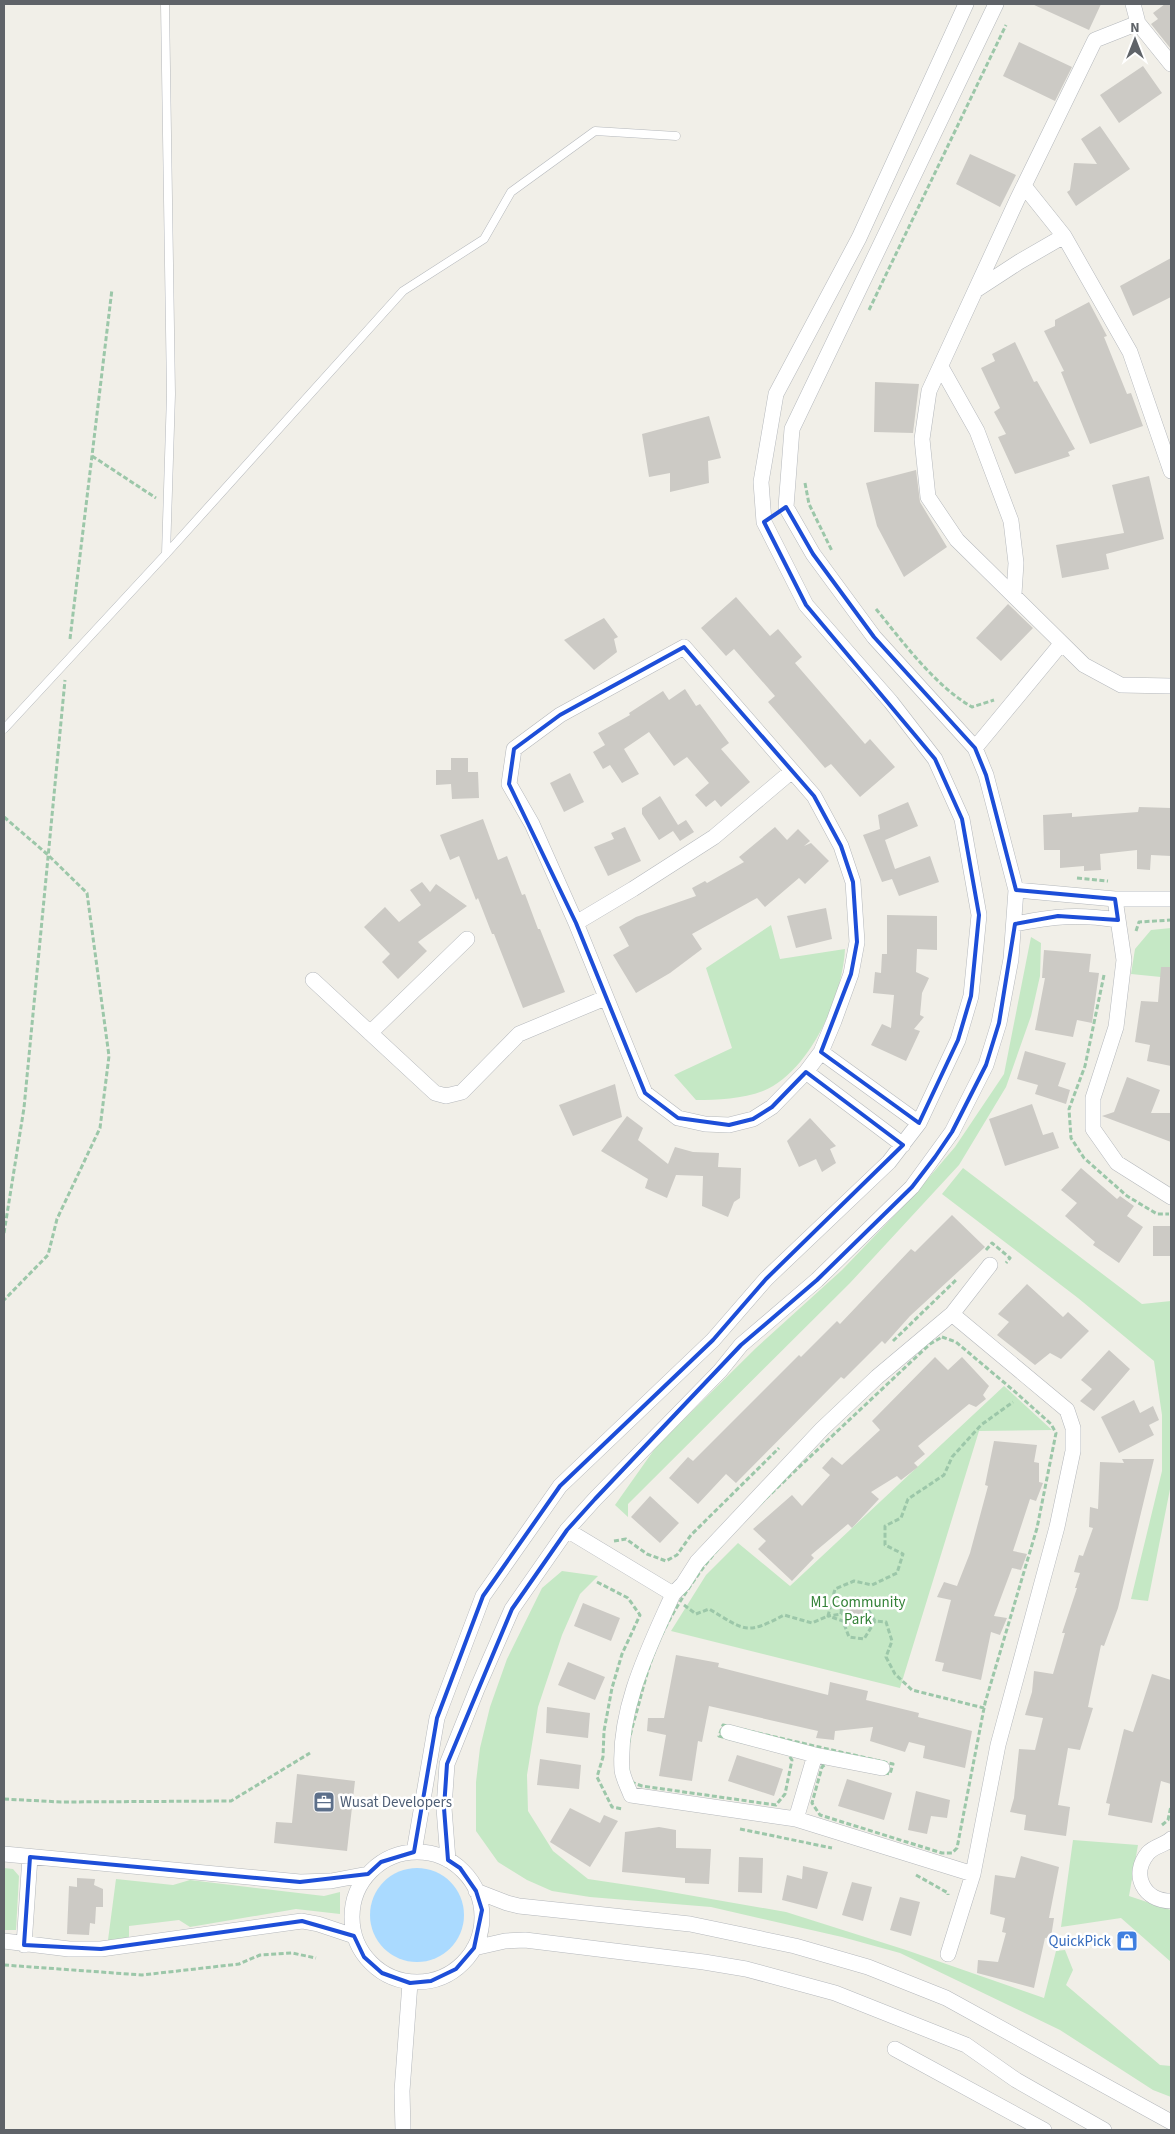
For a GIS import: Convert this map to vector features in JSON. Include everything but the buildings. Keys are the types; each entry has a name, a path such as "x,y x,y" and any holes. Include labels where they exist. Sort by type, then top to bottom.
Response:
{"street":[{"path":"414,1852 437,1718 482,1596 560,1486 713,1340 766,1279 889,1162 919,1123 958,1040 971,996 979,915 962,819 934,759 890,702 806,605 764,522 761,482 776,394 859,238 966,4"},
{"path":"448,1860 444,1808 447,1764 477,1689 512,1610 567,1530 750,1337 817,1280 912,1187 952,1132 986,1065 1000,1023 1011,959 1016,890 986,775 975,748 874,637 814,554 786,506 792,429 996,4"},
{"path":"1133,4 1138,23 1171,64"},
{"path":"1138,23 1095,40 1024,186 929,391 922,439 928,497 958,540 1014,594 1061,644 1084,666 1121,685 1171,686"},
{"path":"1024,186 1064,236 1130,352 1171,471"},
{"path":"976,290 1064,236"},
{"path":"941,367 977,431 1011,521 1016,563 1014,594"},
{"path":"764,522 786,506"},
{"path":"975,748 1061,644"},
{"path":"684,647 814,796 841,846 853,882 857,942 851,974 821,1052 806,1072 772,1107 753,1120 729,1125 706,1124 678,1118 645,1094 576,923 532,824 509,784 514,749 560,714 684,647"},
{"path":"576,923 714,837 792,771"},
{"path":"1016,890 1115,898 1171,898"},
{"path":"1115,898 1124,960 1116,1027 1093,1098 1093,1129 1117,1163 1171,1197"},
{"path":"1015,924 1058,916 1097,917 1118,920"},
{"path":"370,1033 467,939"},
{"path":"313,980 435,1093 446,1096 462,1092 518,1034 605,998"},
{"path":"821,1052 919,1123"},
{"path":"806,1072 903,1145"},
{"path":"973,1874 796,1819 631,1795 622,1771 626,1724 634,1688 676,1598 697,1562 822,1429 878,1377 952,1314 991,1262"},
{"path":"948,1954 973,1874 998,1745 1057,1527 1073,1451 1073,1428 1067,1410 952,1314"},
{"path":"713,1340 732,1356"},
{"path":"567,1530 676,1598"},
{"path":"728,1732 815,1755 882,1768"},
{"path":"796,1819 815,1755"},
{"path":"1171,1839 1150,1851 1141,1864 1141,1879 1146,1892 1159,1901 1171,1901"},
{"path":"414,1852 432,1854 448,1860 460,1868 476,1891 482,1910 481,1930 474,1948 456,1969 431,1981 410,1983 394,1980 382,1973 364,1957 354,1936 351,1914 356,1892 368,1874 381,1862 397,1855 414,1852"},
{"path":"4,1854 300,1882 331,1881 368,1874"},
{"path":"24,1945 30,1857"},
{"path":"476,1891 519,1906 698,1926 795,1946 868,1967 946,1998 1171,2122"},
{"path":"4,1941 24,1945 101,1949 302,1921 318,1924 354,1936"},
{"path":"474,1948 525,1940 704,1962 802,1983 844,1996 966,2045 1016,2080 1104,2130"},
{"path":"402,2130 402,2091 410,1983"},
{"path":"895,2049 1044,2130"}],"lane":[{"path":"165,4 171,394 166,554"},
{"path":"4,729 166,554 403,291 484,239 511,192 595,131 676,136"}],"path":[{"path":"865,317 1007,22"},
{"path":"4,1233 24,1108 47,854 112,289"},
{"path":"92,456 168,505"},
{"path":"804,476 809,504 833,552"},
{"path":"873,606 911,652 959,699 972,707 1000,698"},
{"path":"4,817 47,854 87,893 109,1056 100,1128 57,1219 48,1255 4,1300"},
{"path":"1135,935 1139,922 1171,920"},
{"path":"992,1244 1010,1258 991,1262 992,1244"},
{"path":"886,1347 959,1277"},
{"path":"942,1337 956,1342 1014,1390 1051,1424 1056,1433 1037,1528 984,1708 957,1848 952,1853 942,1854 820,1815 812,1803 822,1767 829,1762 890,1774 893,1764 723,1725 719,1736 787,1752 792,1760 786,1794 776,1805 642,1786 631,1782 626,1767 630,1735 654,1654 676,1598 722,1542 746,1517 930,1344 942,1337"},
{"path":"828,1616 835,1589 854,1581 872,1585 897,1573 903,1554 885,1545 885,1526 901,1518 908,1499 944,1475 952,1458 981,1426 1013,1402"},
{"path":"593,1546 626,1538 647,1554 666,1561 676,1555 704,1522 780,1448"},
{"path":"597,1582 628,1598 640,1615 622,1654 612,1688 604,1731 603,1757 596,1777 612,1807 630,1811"},
{"path":"676,1598 696,1614 709,1609 737,1627 759,1628 784,1615 812,1623 828,1616 841,1614 842,1601 863,1600 875,1621"},
{"path":"828,1616 843,1621 848,1637 864,1639 875,1621"},
{"path":"875,1621 886,1622 892,1641 886,1657 895,1674 912,1690 984,1708"},
{"path":"4,1799 61,1802 230,1801 310,1752"},
{"path":"732,1827 835,1849"},
{"path":"910,1873 948,1893 947,1900"},
{"path":"4,1965 142,1975 240,1964 260,1955 292,1953 316,1958"}],"highlighted area":[{"path":"786,507 813,554 874,637 975,748 986,775 1016,890 1115,899 1118,920 1058,916 1015,924 999,1023 986,1065 952,1132 935,1157 912,1187 817,1280 741,1345 595,1499 567,1530 512,1609 447,1764 444,1808 448,1860 460,1868 476,1891 482,1910 474,1948 456,1969 431,1981 410,1983 382,1973 364,1957 354,1936 302,1921 101,1949 24,1945 30,1857 300,1882 368,1874 381,1862 414,1852 437,1718 483,1596 560,1486 713,1340 766,1279 903,1145 806,1072 772,1107 753,1119 729,1125 678,1118 645,1093 576,923 509,784 514,749 560,715 684,647 814,796 841,846 853,882 857,942 851,974 821,1052 919,1123 958,1040 971,996 979,915 962,819 935,759 806,605 764,522"}],"green space":[{"path":"771,925 780,959 845,949 843,968 831,1010 809,1050 780,1081 763,1091 747,1096 696,1100 674,1075 732,1048 706,968"},
{"path":"1171,928 1171,978 1131,974 1135,949 1151,930"},
{"path":"1031,937 1041,943 1040,976 1031,1016 1006,1087 959,1165 850,1283 628,1504 628,1517 615,1505 656,1447 756,1348 842,1270 913,1196 955,1147 1004,1074"},
{"path":"963,1168 1142,1304 1171,1301 1171,1484 1148,1601 1131,1599 1162,1471 1162,1415 1154,1361 1078,1298 942,1194"},
{"name":"M1 Community Park","path":"1004,1386 1052,1430 979,1431 900,1688 671,1631 706,1575 738,1543 790,1586"},
{"path":"562,1571 598,1576 580,1594 562,1635 538,1707 527,1775 528,1811 553,1851 588,1879 786,1912 906,1950 1044,1998 1056,1951 1065,1950 1073,1970 1066,1985 1160,2065 1171,2066 1171,2097 1153,2090 1060,2030 900,1953 842,1937 711,1907 590,1897 552,1891 527,1880 498,1862 476,1831 476,1782 480,1748 490,1707 507,1659 542,1588"},
{"path":"1073,1840 1138,1845 1129,1896 1171,1910 1171,1962 1121,1918 1061,1927"},
{"path":"4,1868 13,1869 19,1876 16,1930 4,1930"},
{"path":"116,1879 173,1885 190,1880 324,1896 340,1892 340,1914 296,1909 190,1927 179,1920 129,1926 129,1940 108,1940"}],"water":[{"path":"417,1868 435,1872 450,1882 460,1897 464,1915 460,1933 450,1948 435,1958 417,1962 399,1958 384,1948 374,1933 370,1915 374,1897 384,1882 399,1872"}],"place":[{"name":"Wusat Developers","path":"324,1802"},
{"name":"QuickPick","path":"1127,1941"}]}
